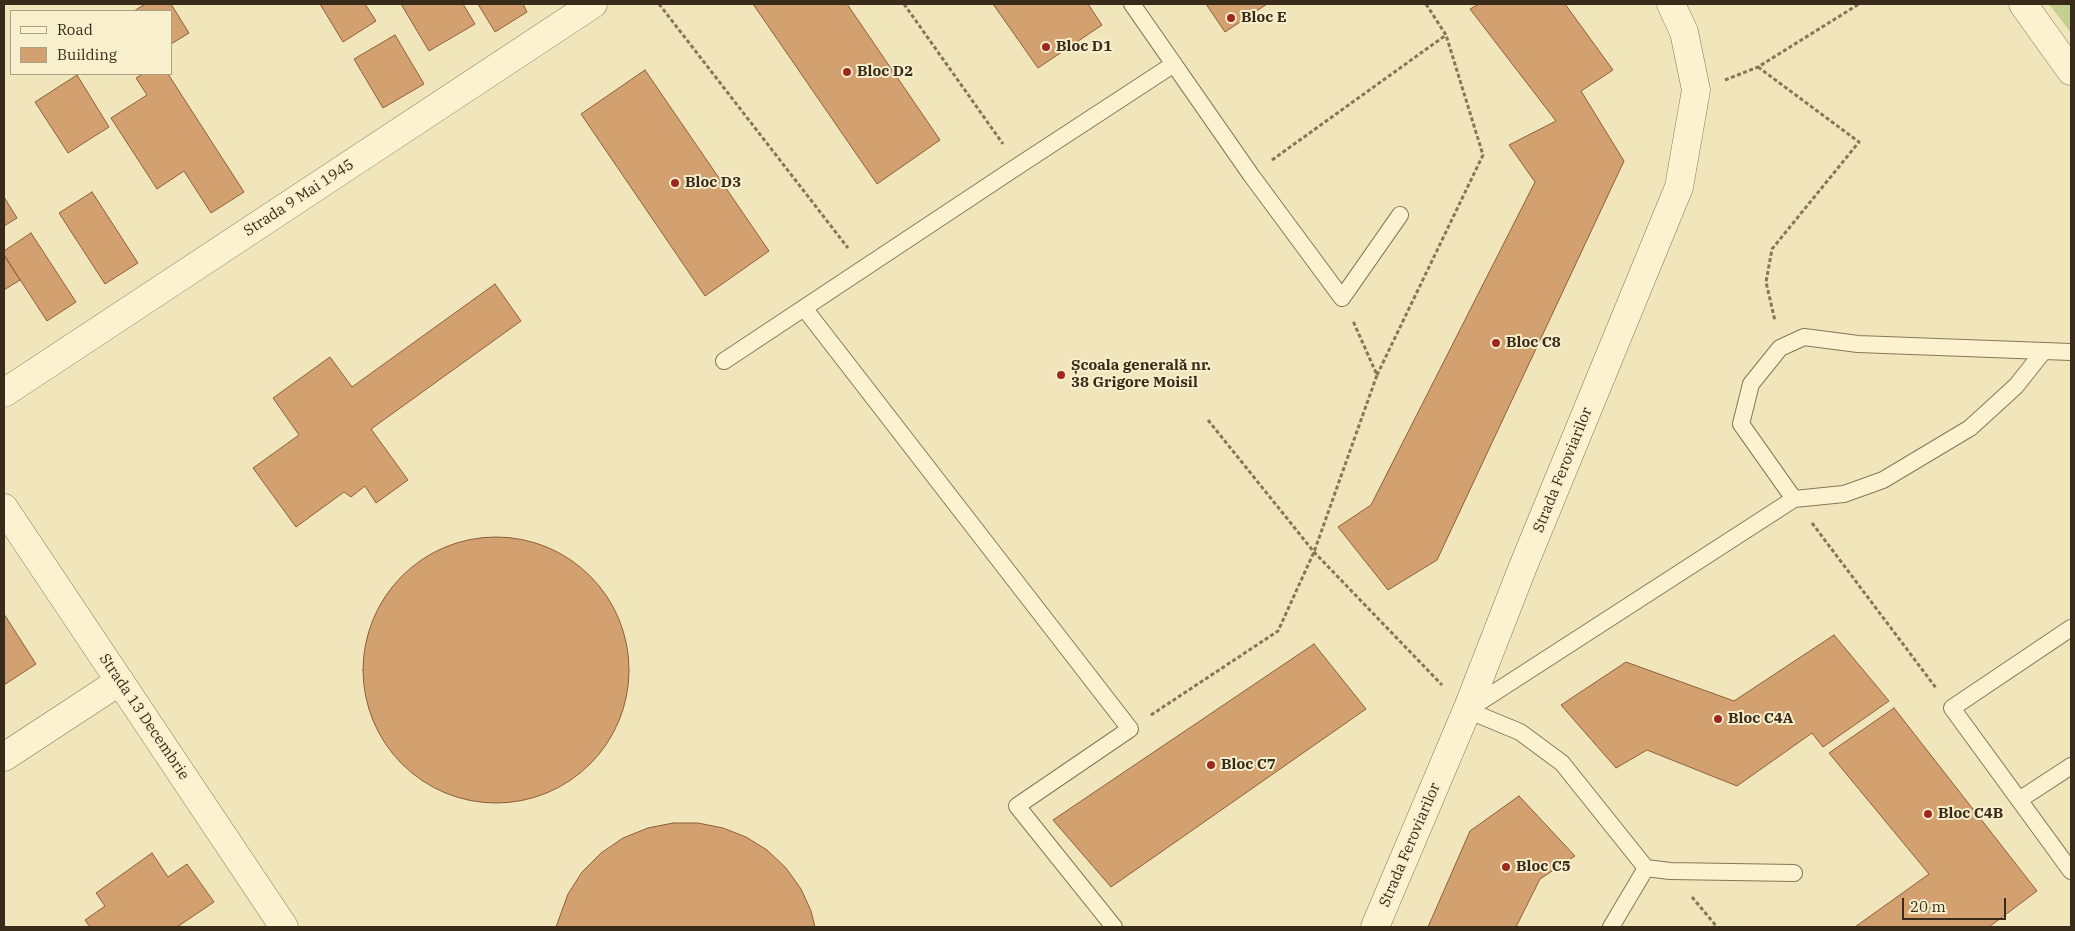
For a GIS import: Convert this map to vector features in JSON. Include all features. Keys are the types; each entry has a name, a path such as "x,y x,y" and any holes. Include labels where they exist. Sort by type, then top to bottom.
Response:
{"street":[{"name":"Strada 9 Mai 1945","path":"4,393 593,4"},
{"name":"Strada Feroviarilor","path":"1375,927 1467,710 1522,569 1679,187 1696,90 1684,32 1671,4"},
{"path":"2024,4 2071,71"},
{"name":"Strada 13 Decembrie","path":"4,508 120,681 276,925"},
{"path":"4,757 120,681"}],"lane":[{"path":"1132,4 1251,175 1342,298 1400,214"},
{"path":"724,361 1174,64"},
{"path":"804,308 1130,729 1017,806 1114,927"},
{"path":"1794,499 1741,424 1751,384 1780,348 1804,336 1858,344 2071,352"},
{"path":"1467,710 1794,499 1844,494 1883,480 1970,428 2016,386 2043,352"},
{"path":"2071,628 1952,708 2071,871"},
{"path":"1467,710 1520,732 1562,763 1646,868 1670,871 1794,873"},
{"path":"2019,800 2071,766"},
{"path":"1611,927 1646,868"}],"path":[{"path":"659,4 864,268"},
{"path":"904,4 1018,166"},
{"path":"1130,729 1278,630 1314,552 1377,375 1483,155 1446,35 1426,4"},
{"path":"1696,90 1758,67 1860,4"},
{"path":"1251,175 1446,35"},
{"path":"1758,67 1859,142 1772,249 1766,282 1780,348"},
{"path":"1342,298 1377,375"},
{"path":"1208,420 1314,552 1467,710"},
{"path":"1794,499 1952,708"}],"green space":[{"path":"2049,4 2071,4 2071,33"}],"building":[{"path":"145,4 171,4 189,33 172,43 172,10 136,10"},
{"path":"320,4 365,4 376,21 343,42"},
{"path":"401,4 463,4 475,24 429,51"},
{"path":"478,4 523,4 527,12 495,32"},
{"name":"Bloc D2","path":"753,4 847,4 940,140 877,184"},
{"name":"Bloc D1","path":"993,4 1088,4 1102,25 1038,68"},
{"name":"Bloc E","path":"1206,4 1267,4 1225,32"},
{"name":"Bloc C8","path":"1479,4 1565,4 1613,70 1581,91 1624,161 1437,560 1388,590 1338,527 1371,505 1535,182 1509,145 1556,121 1470,9"},
{"path":"395,35 424,84 383,108 354,59"},
{"name":"Bloc D3","path":"645,70 769,251 705,296 581,114"},
{"path":"77,75 109,127 68,153 35,102"},
{"path":"141,75 169,75 244,192 211,213 184,171 157,189 111,118 147,95 136,78"},
{"path":"92,192 138,263 105,284 59,213"},
{"path":"4,197 17,218 4,226"},
{"path":"31,233 76,302 47,321 4,255 4,251"},
{"path":"4,255 20,280 4,290"},
{"path":"495,284 521,321 371,429 408,480 376,503 365,486 351,497 344,492 296,527 253,468 299,435 273,398 330,357 352,387"},
{"path":"496,537 522,540 547,547 570,560 590,576 606,596 619,619 626,644 629,670 626,696 619,721 606,744 590,764 570,780 547,793 522,800 496,803 470,800 445,793 422,780 402,764 386,744 373,721 366,696 363,670 366,644 373,619 386,596 402,576 422,560 445,547 470,540"},
{"path":"4,614 36,664 4,685"},
{"name":"Bloc C4A","path":"1834,635 1889,701 1823,747 1812,733 1737,786 1647,750 1616,768 1561,705 1626,662 1734,701"},
{"name":"Bloc C7","path":"1314,644 1366,709 1111,887 1053,820"},
{"name":"Bloc C4B","path":"1894,708 2037,891 1989,927 1855,927 1929,874 1829,753"},
{"name":"Bloc C5","path":"1519,796 1575,856 1540,879 1516,927 1428,927 1470,831"},
{"path":"673,823 698,823 723,828 746,837 767,850 786,868 801,889 811,911 815,927 556,927 568,894 582,872 601,853 623,838 648,828"},
{"path":"152,853 168,877 187,864 214,902 177,927 90,927 85,920 105,906 96,893"}],"place":[{"name":"Bloc E","path":"1231,18"},
{"name":"Bloc D1","path":"1046,47"},
{"name":"Bloc D2","path":"847,72"},
{"name":"Bloc D3","path":"675,183"},
{"name":"Bloc C8","path":"1496,343"},
{"name":"Școala generală nr. 38 Grigore Moisil","path":"1061,375"},
{"name":"Bloc C4A","path":"1718,719"},
{"name":"Bloc C7","path":"1211,765"},
{"name":"Bloc C4B","path":"1928,814"},
{"name":"Bloc C5","path":"1506,867"}]}
